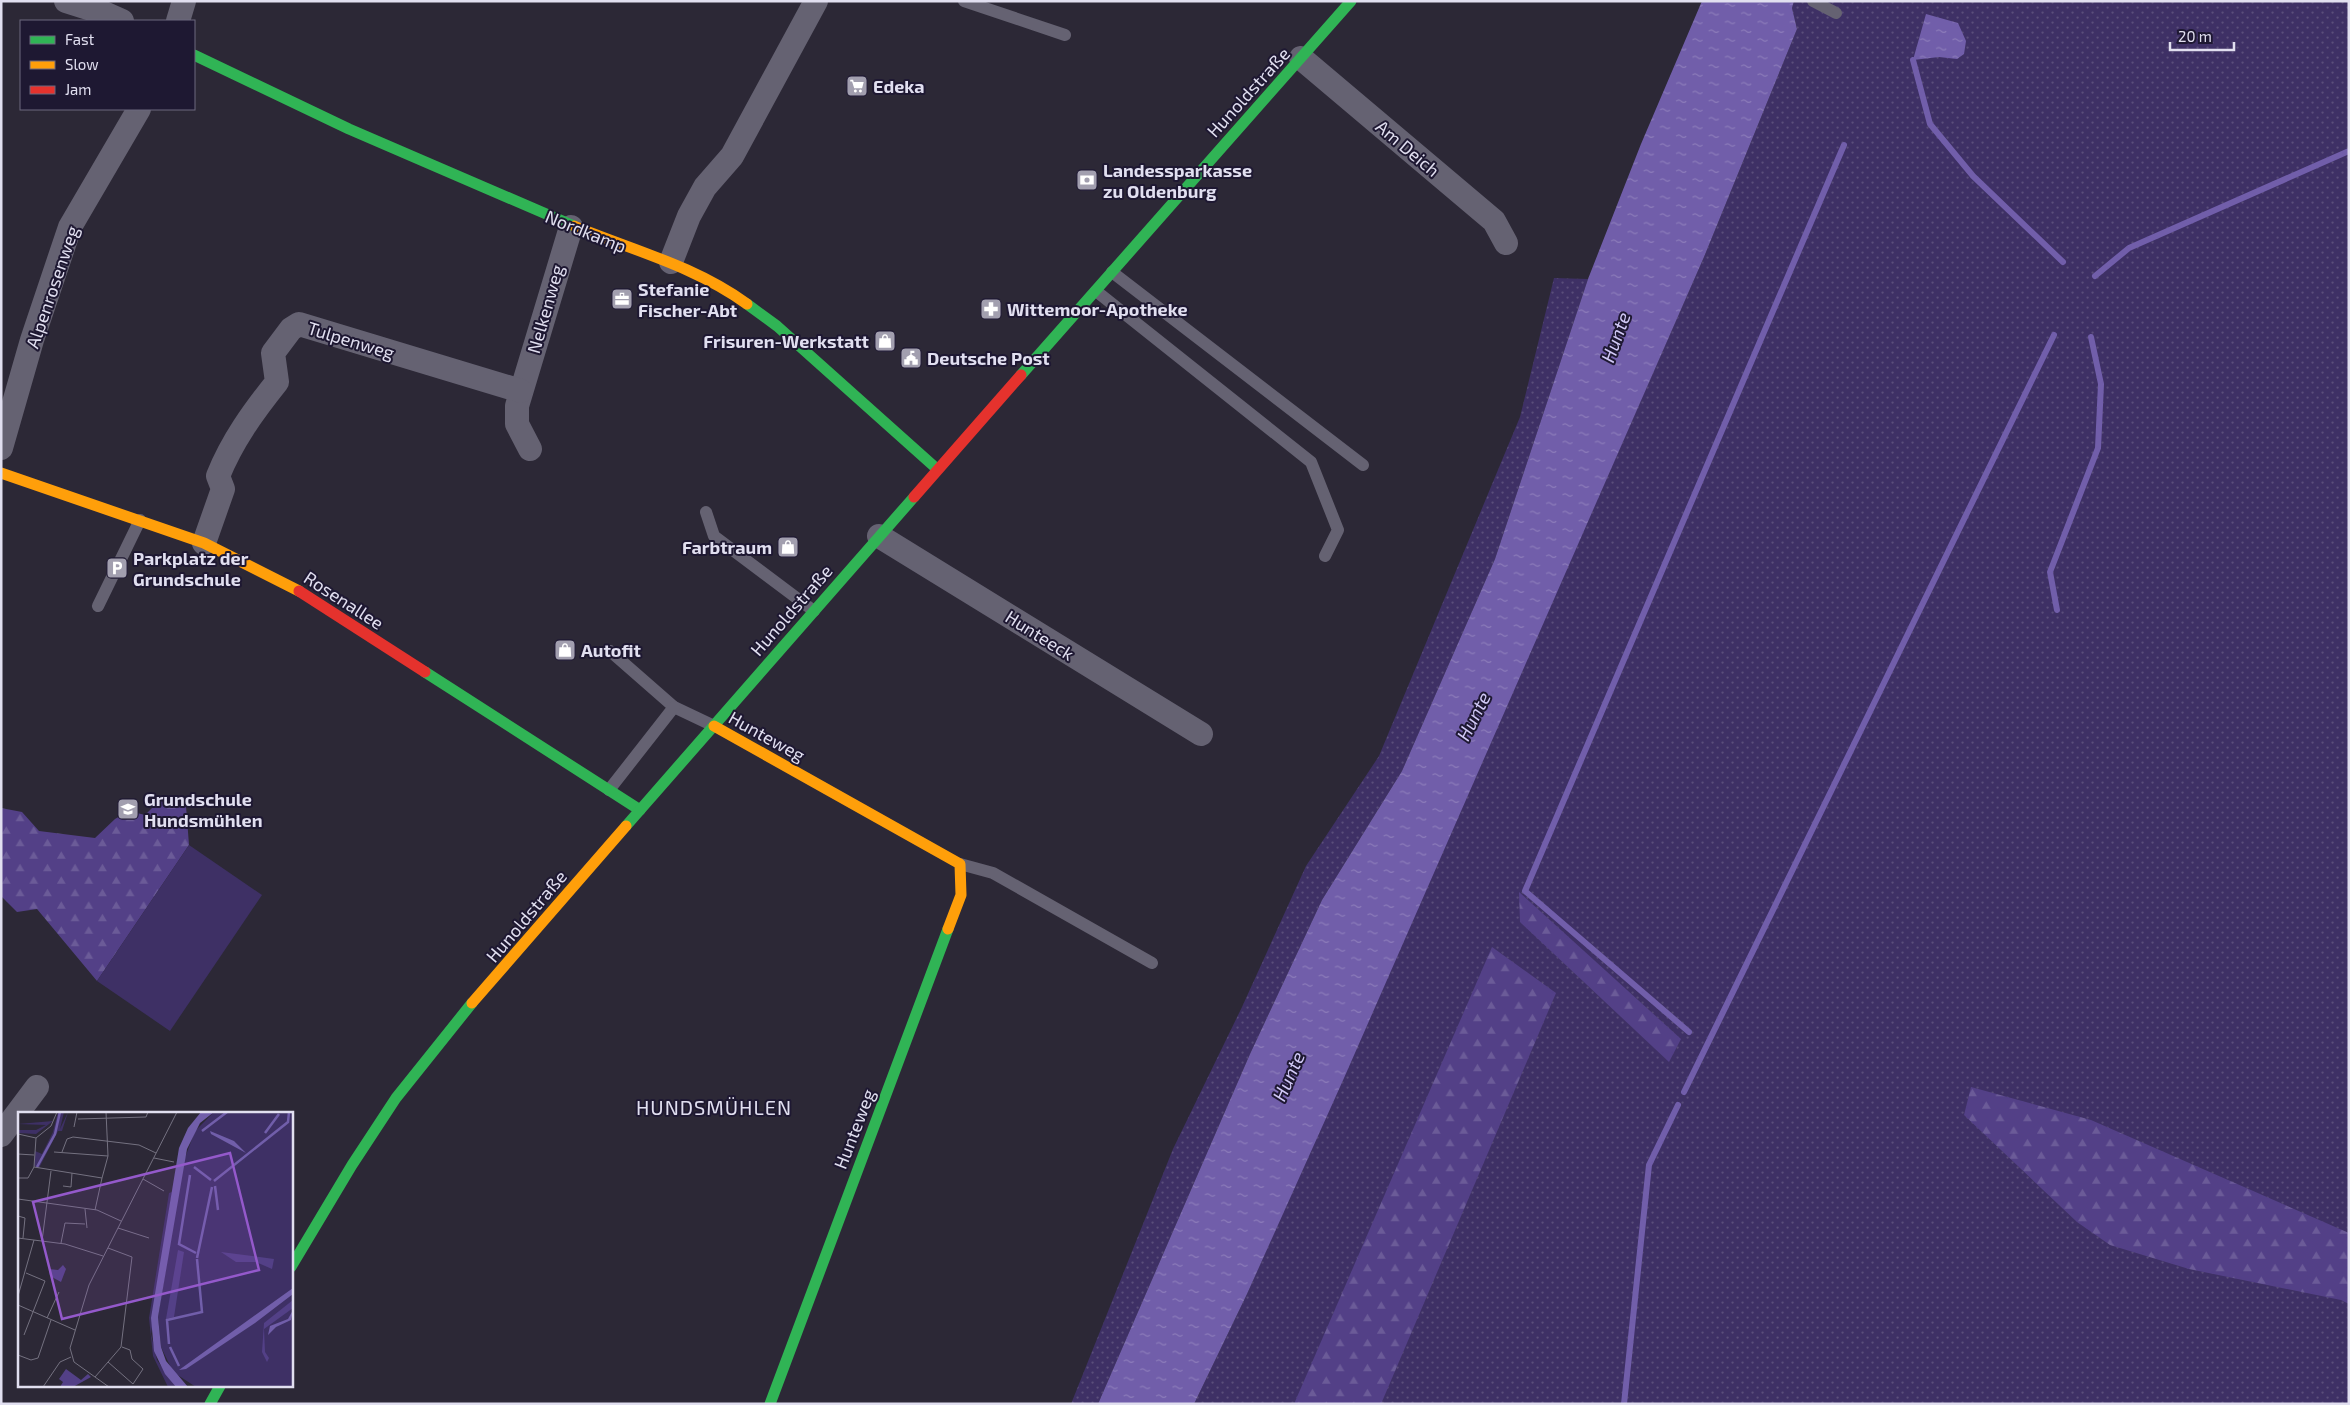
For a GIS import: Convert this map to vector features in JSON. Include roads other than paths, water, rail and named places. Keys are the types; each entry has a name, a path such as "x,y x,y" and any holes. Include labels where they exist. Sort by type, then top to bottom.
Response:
{"street":[{"path":"66,1 119,20"},
{"path":"178,20 184,1"},
{"path":"671,262 688,216 705,187 732,156 816,1"},
{"name":"Hunoldstraße","path":"292,1265 348,1171 396,1098 458,1022 878,536 1351,1"},
{"name":"Nordkamp","path":"195,54 349,129 571,227 671,262 728,290 777,326 937,469"},
{"name":"Am Deich","path":"1301,58 1494,221 1506,243"},
{"name":"Alpenrosenweg","path":"1,448 32,340 70,227 139,110"},
{"name":"Nelkenweg","path":"530,449 517,424 517,406 571,227"},
{"name":"Tulpenweg","path":"204,543 223,489 218,476 227,454 250,415 277,382 272,353 291,329 299,324 521,391"},
{"name":"Rosenallee","path":"1,473 204,543 289,585 640,810"},
{"name":"Hunteeck","path":"878,536 1201,734"},
{"name":"Hunteweg","path":"714,726 960,864 961,895 770,1404"},
{"path":"19,1112 38,1087"},
{"path":"1,1135 18,1113"},
{"path":"210,1404 219,1388"}],"lane":[{"path":"964,1 1065,35"},
{"path":"1816,2 1836,14"},
{"path":"1112,272 1363,465"},
{"path":"1096,291 1311,462 1338,530 1325,556"},
{"path":"706,512 714,536 814,611"},
{"path":"98,606 140,520"},
{"path":"610,651 674,706 714,726"},
{"path":"608,790 674,706"},
{"name":"Hunteweg","path":"960,864 993,873 1152,963"}],"water":[{"name":"Hunte","path":"1702,1 1794,1 1792,8 1797,29 1704,257 1344,1078 1247,1294 1194,1404 1098,1404 1250,1054 1322,900 1402,771 1495,559 1588,279 1641,144"},
{"path":"1926,14 1958,23 1966,41 1964,54 1957,59 1939,57 1913,60"}],"waterway":[{"path":"1913,60 1930,124 1973,176 2063,262"},
{"path":"1689,1032 1525,891 1844,145"},
{"path":"2095,276 2129,248 2349,151"},
{"path":"1684,1092 2054,335"},
{"path":"2057,610 2050,572 2098,448 2101,384 2091,337"},
{"path":"1624,1404 1649,1165 1678,1105"}],"place":[{"name":"Edeka","path":"857,86"},
{"name":"Landessparkasse zu Oldenburg","path":"1087,180"},
{"name":"Stefanie Fischer-Abt","path":"622,299"},
{"name":"Wittemoor-Apotheke","path":"991,309"},
{"name":"Frisuren-Werkstatt","path":"885,341"},
{"name":"Deutsche Post","path":"911,358"},
{"name":"Farbtraum","path":"788,547"},
{"name":"Parkplatz der Grundschule","path":"117,568"},
{"name":"Autofit","path":"565,650"},
{"name":"Grundschule Hundsmühlen","path":"128,809"}],"district":[{"name":"HUNDSMÜHLEN","path":"714,1107"}]}
